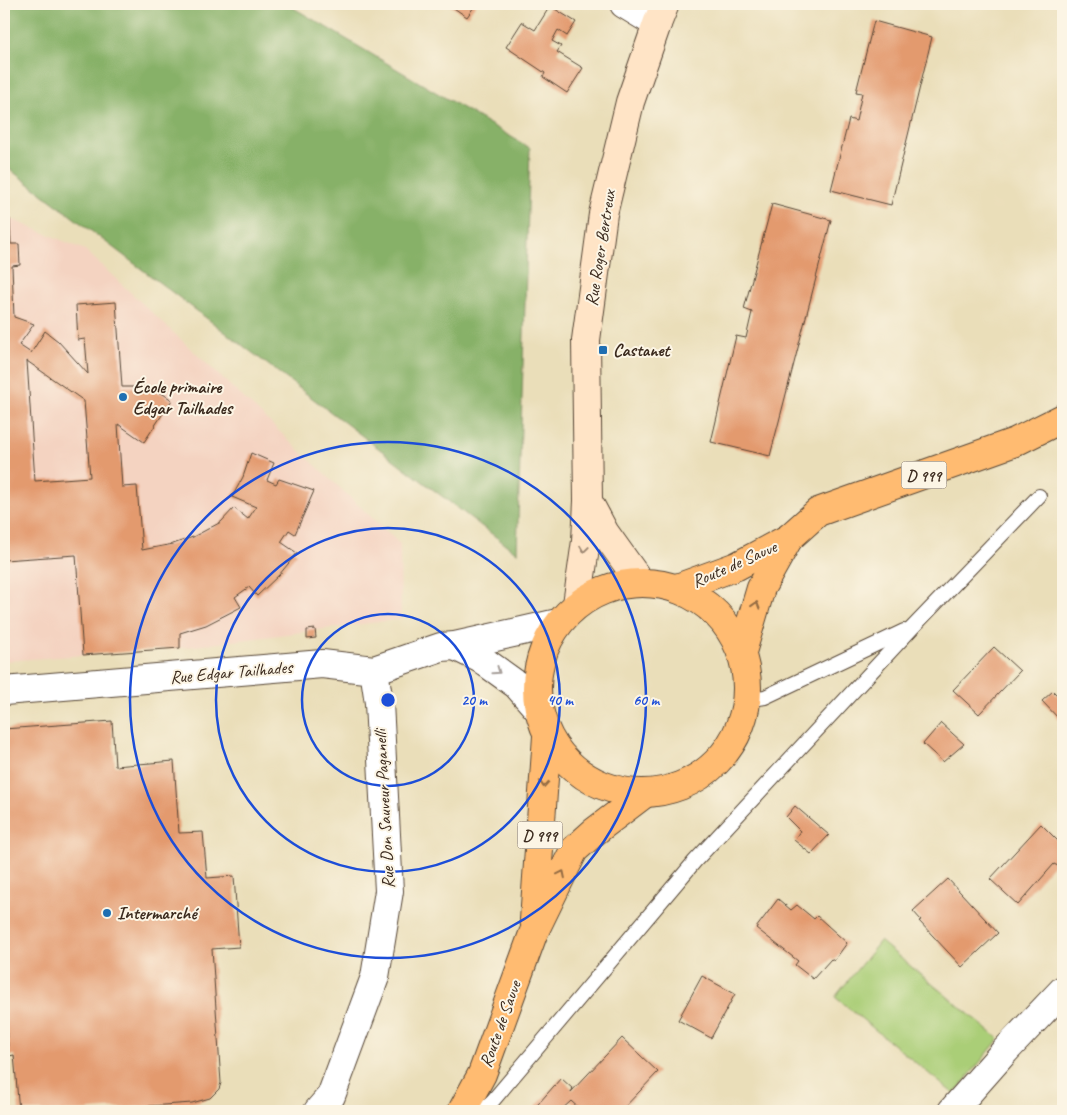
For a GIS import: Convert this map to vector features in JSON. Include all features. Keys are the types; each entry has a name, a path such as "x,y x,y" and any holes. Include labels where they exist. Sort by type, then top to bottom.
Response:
{"main road":[{"name":"Route de Sauve","path":"678,588 737,566 790,538 818,512 1015,442 1063,418"},
{"name":"Route de Sauve","path":"742,652 761,588 790,538"},
{"path":"640,582 678,588 705,602 727,624 742,652 748,684 743,717 729,747 706,772 677,788 644,794 615,790 587,779 564,760 547,736 538,709 536,679 543,650 567,614 606,588 640,582"},
{"name":"Route de Sauve","path":"533,934 547,736"},
{"name":"Route de Sauve","path":"462,1111 482,1074 533,934 574,850 594,832 644,794"}],"street":[{"path":"624,4 661,14"},
{"name":"Rue Roger Bertreux","path":"567,614 586,541 588,500 586,340 603,214 630,102 661,14"},
{"name":"Rue Roger Bertreux","path":"588,500 605,533 640,582"},
{"name":"Rue Edgar Tailhades","path":"4,691 322,664 374,670 441,647 455,646 567,614"},
{"path":"455,646 481,659 517,685 538,709"},
{"name":"Rue Don Sauveur Paganelli","path":"318,1111 331,1096 375,977 389,891 379,703 374,670"},
{"path":"952,1111 1005,1051 1063,990"}],"lane":[{"path":"484,1111 695,861 912,628 1039,496"},
{"path":"746,700 765,697 912,628"}],"shaded area":[{"name":"École primaire Edgar Tailhades","path":"4,216 85,250 400,544 401,619 180,648 4,661"}],"green space":[{"path":"4,4 287,4 530,148 517,553 4,165"},
{"path":"880,941 999,1039 954,1094 835,997"}],"building":[{"path":"448,4 476,4 467,17"},
{"path":"550,6 576,22 567,36 558,30 552,41 561,46 557,52 583,68 567,93 543,77 545,73 506,47 522,22 535,30"},
{"path":"874,21 932,37 891,205 831,190 849,119 856,121 862,93 856,92"},
{"path":"772,204 831,220 770,456 711,442 736,336 746,338 752,312 744,309"},
{"path":"4,216 10,219 11,244 19,244 20,265 12,266 14,317 34,324 19,345 31,353 45,331 58,341 88,374 85,339 78,340 76,305 116,302 122,387 143,387 163,394 172,400 144,442 118,424 122,487 137,486 142,550 173,544 193,537 221,522 234,508 248,519 256,507 232,497 243,477 251,453 274,463 267,480 276,484 279,479 314,491 295,534 289,530 281,542 297,553 279,575 257,596 249,587 235,597 241,607 206,625 180,633 180,648 83,655 76,555 4,560","holes":["27,361 84,401 90,477 35,481"]},
{"path":"315,629 316,638 307,639 307,630"},
{"path":"994,647 1020,671 979,714 953,690"},
{"path":"1053,691 1061,699 1063,696 1063,717 1060,720 1042,701"},
{"name":"Intermarché","path":"112,721 115,766 174,761 179,833 203,832 207,878 234,876 239,947 212,949 221,1083 219,1089 210,1098 192,1103 79,1111 19,1111 14,1055 9,1056 4,1006 4,729"},
{"path":"941,723 964,744 943,762 923,744"},
{"path":"795,806 829,835 811,854 794,840 800,831 786,817"},
{"path":"1041,824 1063,846 1063,861 1058,866 1054,864 1018,905 990,879"},
{"path":"948,879 998,933 962,967 919,921 921,920 913,911"},
{"path":"778,899 791,910 797,905 814,919 817,916 847,943 834,961 831,959 813,979 795,965 798,961 756,928"},
{"path":"702,976 735,994 711,1038 678,1020"},
{"path":"622,1038 658,1072 621,1111 582,1111 571,1101 560,1111 532,1111 561,1078 573,1089 570,1093"}],"place":[{"name":"Castanet","path":"603,350"},
{"name":"École primaire Edgar Tailhades","path":"123,397"},
{"name":"Intermarché","path":"107,913"}]}
